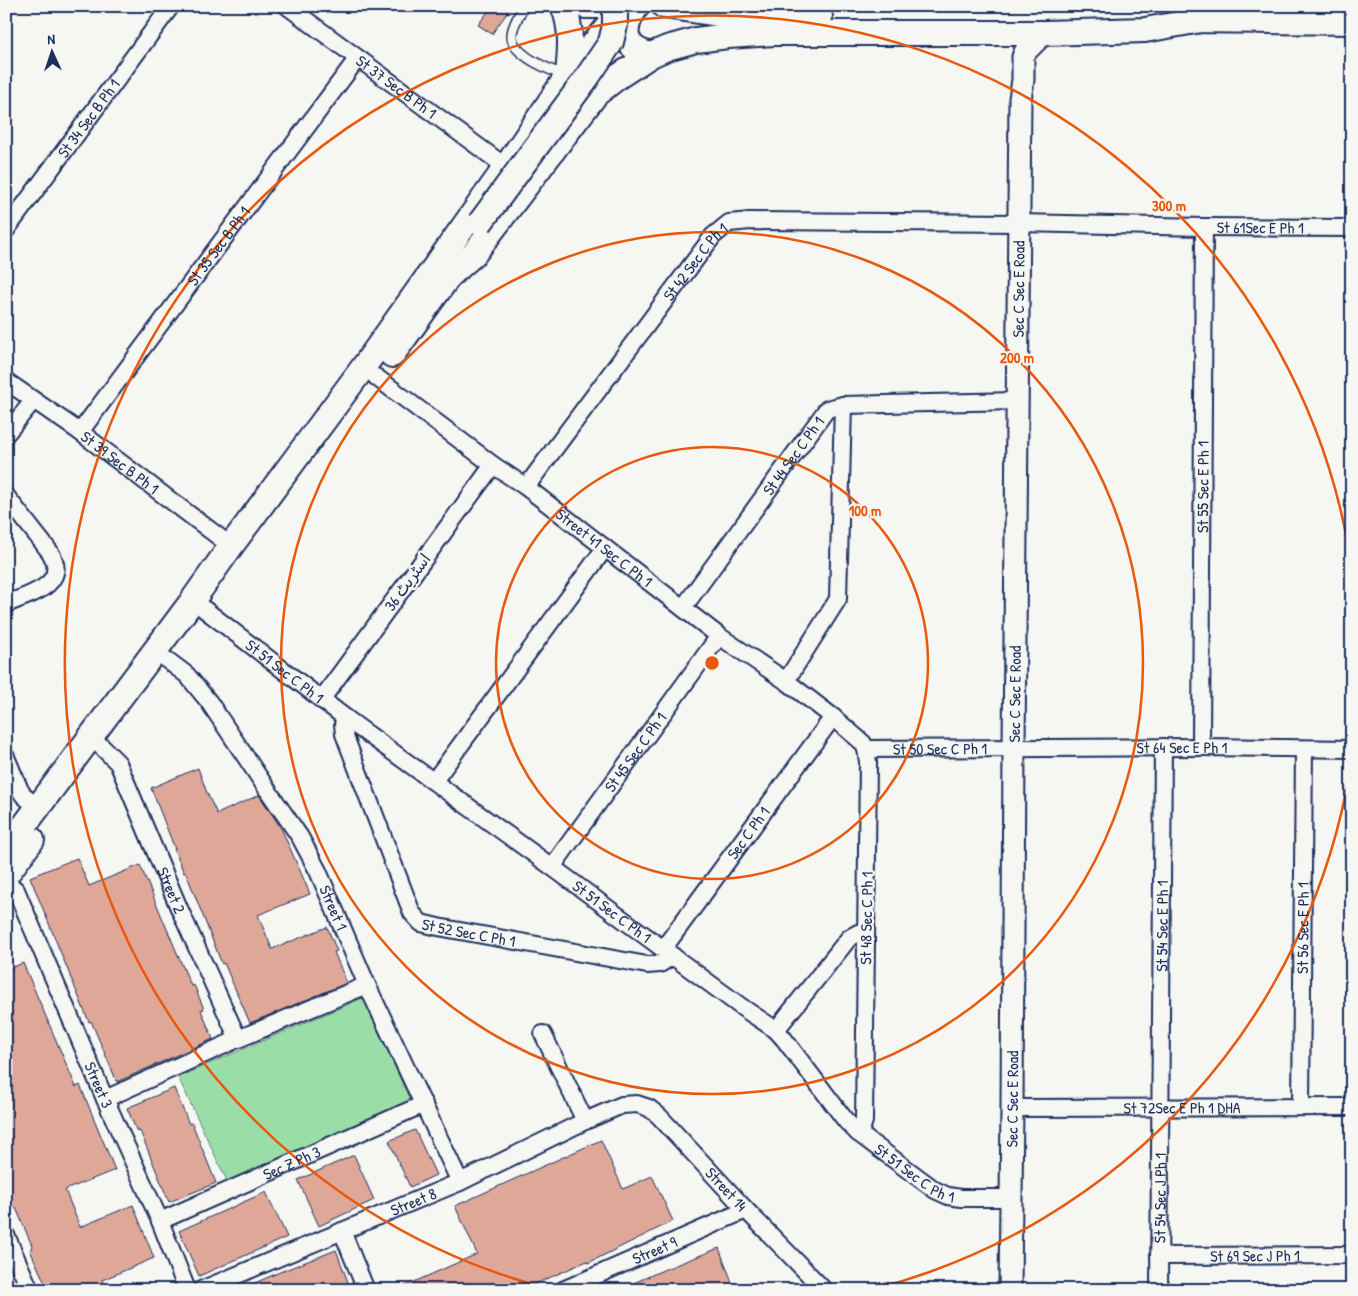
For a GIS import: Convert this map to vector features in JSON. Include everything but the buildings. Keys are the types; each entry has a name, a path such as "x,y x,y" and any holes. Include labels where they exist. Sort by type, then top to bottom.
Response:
{"main road":[{"path":"563,6 570,31 568,75"},
{"path":"585,6 600,6"},
{"path":"6,875 449,276 480,223 611,42 615,25 615,6"},
{"path":"6,850 190,604 370,357 506,167 568,75 624,6"},
{"path":"638,6 626,27 627,39 630,45 637,51 651,55"},
{"path":"664,6 718,14 764,16 1352,22"},
{"path":"449,276 474,254 596,94 651,55 667,48 696,40 774,33 1044,33 1145,30 1201,20"}],"street":[{"name":"St 34 Sec B Ph 1","path":"6,230 171,6"},
{"name":"St 37 Sec B Ph 1","path":"287,6 506,167"},
{"name":"Sec C Sec E Road","path":"998,33 1013,56 1013,82 1020,98"},
{"name":"Sec C Sec E Road","path":"1010,1290 1020,98 1023,80 1023,57 1025,52 1044,33"},
{"name":"St 35 Sec B Ph 1","path":"80,432 357,59"},
{"name":"St 42 Sec C Ph 1","path":"526,487 713,236 729,224 750,221 1019,223"},
{"name":"St 61Sec E Ph 1","path":"1019,223 1352,228"},
{"name":"St 55 Sec E Ph 1","path":"1201,747 1204,227"},
{"name":"Street 41 Sec C Ph 1","path":"376,377 493,465 526,487 719,636 833,717"},
{"name":"St 39 Sec B Ph 1","path":"6,381 80,432 231,546"},
{"path":"6,434 33,401"},
{"name":"St 44 Sec C Ph 1","path":"683,608 826,409 842,405 1016,401"},
{"path":"786,682 838,600 842,405"},
{"name":"اسٹریٹ 36","path":"321,700 493,465"},
{"path":"6,496 50,552 55,561 56,571 52,581 46,586 6,604"},
{"path":"434,781 605,548"},
{"name":"St 51 Sec C Ph 1","path":"204,608 346,719 776,1030 846,1121 858,1133 935,1190 948,1196 1010,1198"},
{"name":"St 45 Sec C Ph 1","path":"552,867 719,636"},
{"name":"Street 1","path":"166,660 187,676 209,702 300,837 318,871 368,985 460,1182"},
{"path":"833,717 859,739 866,749"},
{"name":"Sec C Ph 1","path":"668,952 833,717"},
{"name":"St 52 Sec C Ph 1","path":"346,719 343,724 344,734 412,913 421,923 438,928 647,965 660,964 668,952"},
{"name":"Street 2","path":"101,746 118,763 179,908 238,1040"},
{"name":"St 64 Sec E Ph 1","path":"1014,747 1352,749"},
{"name":"St 50 Sec C Ph 1","path":"866,749 1014,747"},
{"name":"St 54 Sec E Ph 1","path":"1160,1106 1163,747"},
{"name":"St 48 Sec C Ph 1","path":"858,1133 864,1121 868,762 866,749"},
{"name":"St 56 Sec E Ph 1","path":"1301,1107 1304,749"},
{"path":"6,757 20,790 38,808"},
{"name":"Street 3","path":"6,883 16,890 105,1099 160,1220 187,1290"},
{"path":"776,1030 849,938 858,933 866,933"},
{"path":"105,1099 368,985"},
{"path":"543,1034 585,1121"},
{"name":"Sec Z Ph 3","path":"160,1220 424,1104"},
{"name":"Street 14","path":"622,1105 637,1104 648,1108 659,1116 746,1210 824,1290"},
{"name":"Street 8","path":"201,1290 460,1182 622,1105"},
{"name":"St 72Sec E Ph 1 DHA","path":"1012,1108 1160,1106 1352,1107"},
{"name":"St 54 Sec J Ph 1","path":"1160,1106 1160,1290"},
{"name":"Street 9","path":"563,1290 746,1210"},
{"path":"342,1231 366,1290"},
{"path":"6,1235 30,1290"},
{"name":"St 69 Sec J Ph 1","path":"1160,1256 1352,1255"}],"lane":[{"path":"524,6 514,23 512,32 515,47 519,52 542,66 568,75"}],"green space":[{"path":"363,998 412,1104 229,1185 178,1077"}]}
